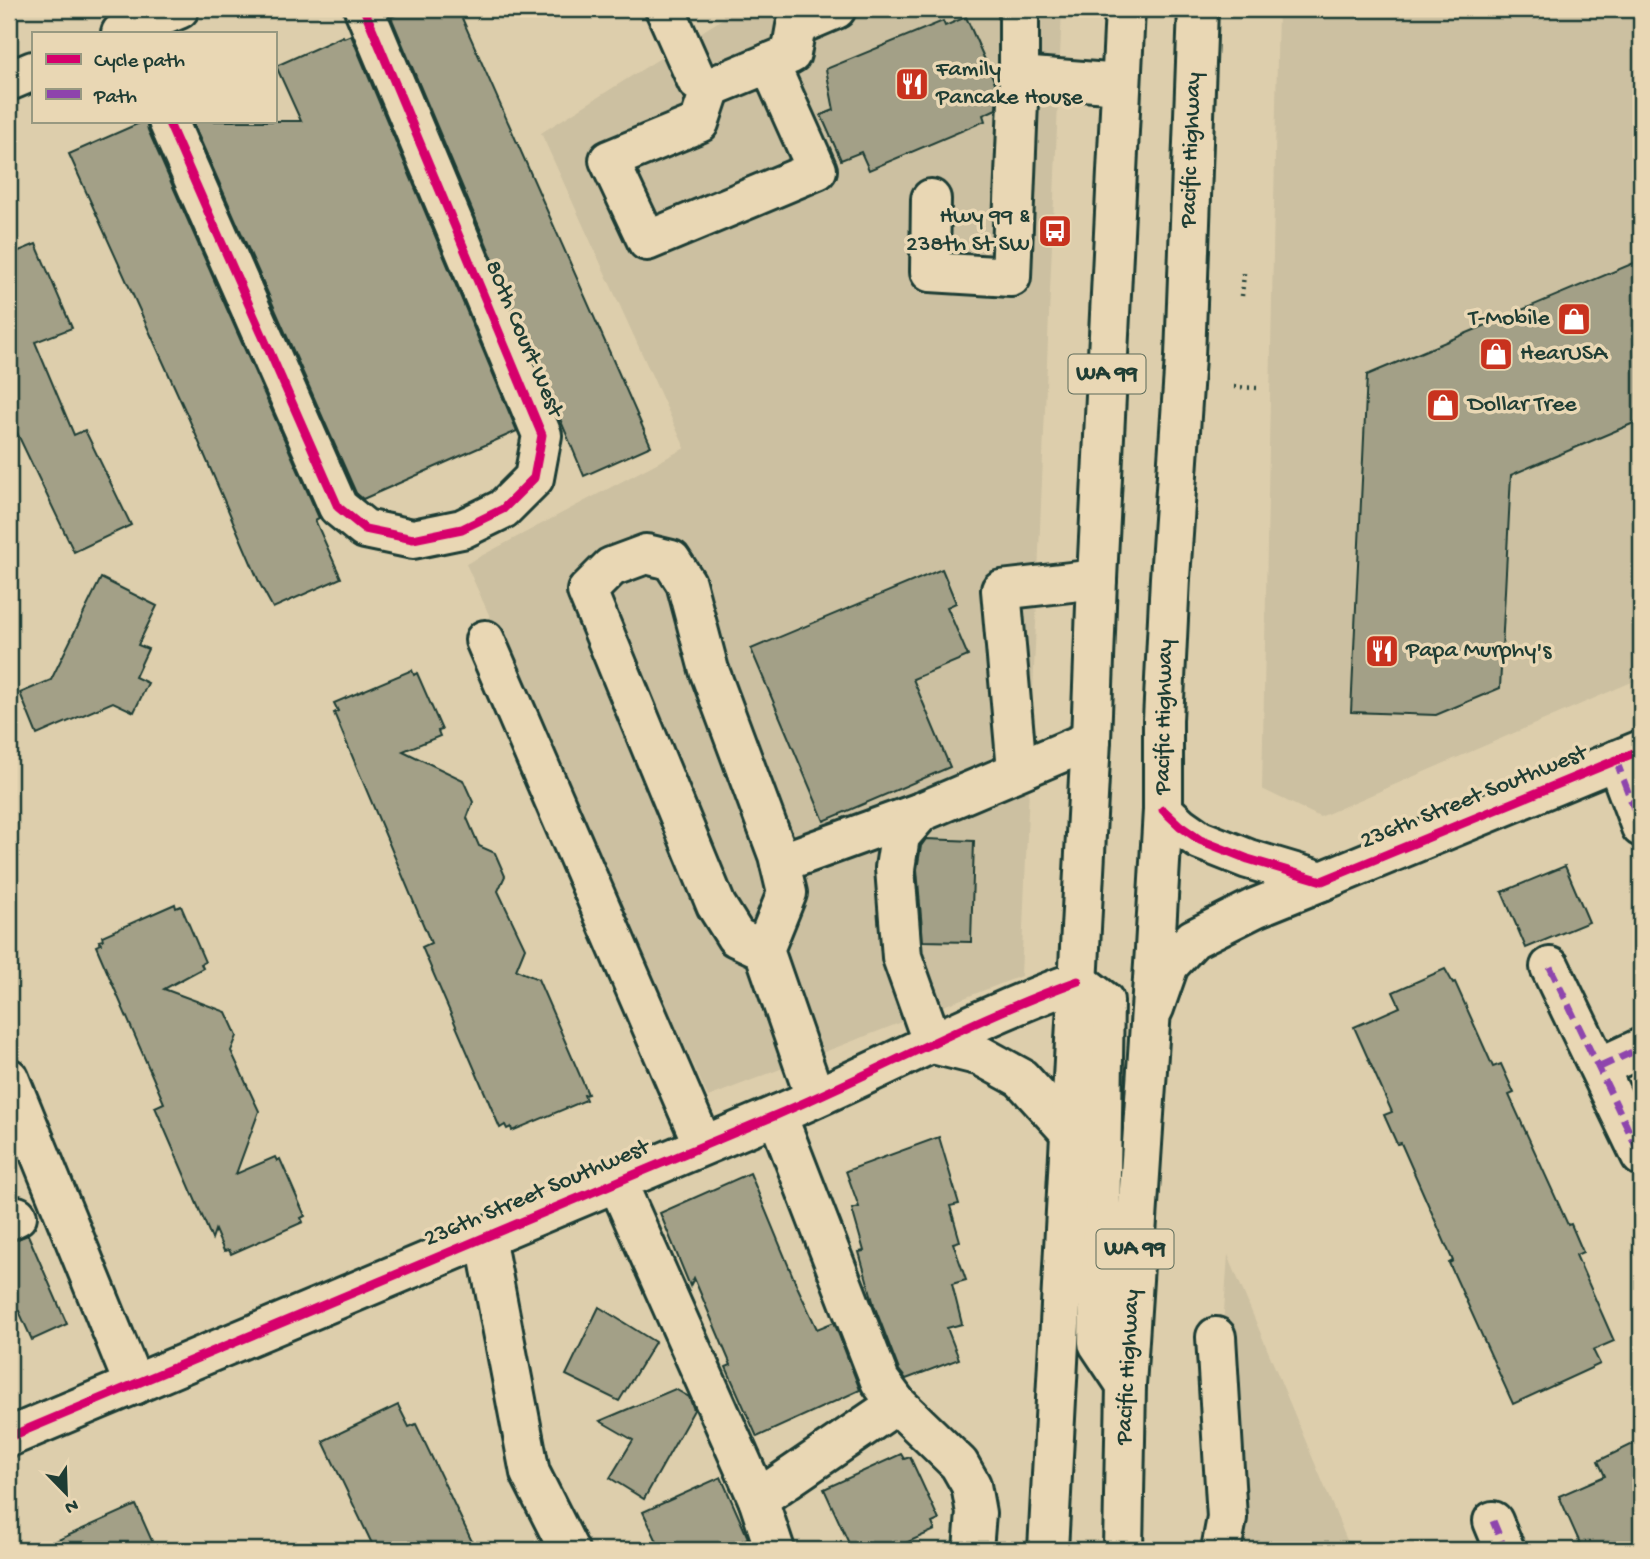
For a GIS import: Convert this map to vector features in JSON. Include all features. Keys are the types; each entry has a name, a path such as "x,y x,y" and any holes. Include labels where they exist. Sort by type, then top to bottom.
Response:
{"main road":[{"path":"127,32 179,9"},
{"name":"80th Court West","path":"168,122 338,507 365,529 413,539 462,529 503,509 534,478 542,435 364,9"},
{"path":"665,9 697,81 711,87 791,54 796,26 816,13"},
{"path":"931,199 930,272 1011,277 1019,76 1018,9"},
{"name":"WA 99","path":"1048,1550 1091,740 1125,9"},
{"name":"Pacific Highway","path":"1124,1550 1126,1385 1156,949 1163,810 1163,707 1185,357 1199,9"},
{"path":"711,87 699,123 608,160 647,241 817,170 769,63"},
{"path":"9,81 32,71"},
{"path":"1019,76 1121,84"},
{"path":"764,950 736,937 716,905 587,591 611,567 646,554 671,560 686,583 709,670 780,863 787,893 764,950 815,1097"},
{"path":"1017,770 1001,590 1097,579"},
{"path":"485,640 703,1145"},
{"path":"780,863 921,812 1091,740"},
{"path":"1629,755 1641,827"},
{"name":"236th Street Southwest","path":"1149,1024 1169,965 1193,939 1255,908 1629,755"},
{"path":"1163,810 1180,826 1200,839 1248,859 1322,881"},
{"path":"921,812 900,836 895,867 902,957 933,1044 981,1056 1021,1078 1070,1132"},
{"path":"1550,967 1641,1156"},
{"path":"1078,981 1104,1001 1098,1343 1126,1385"},
{"name":"236th Street Southwest","path":"9,1437 777,1115 1024,1001 1078,981"},
{"path":"1600,1067 1641,1048"},
{"path":"9,1078 134,1385"},
{"path":"777,1115 880,1381 897,1404 959,1464 971,1485 976,1513 973,1550"},
{"path":"617,1182 758,1499 775,1550"},
{"path":"485,1237 530,1473 569,1550"},
{"path":"1216,1338 1227,1518 1221,1550"},
{"path":"758,1499 897,1404"}],"path":[{"path":"1242,296 1244,273"},
{"path":"1234,387 1258,388"}],"shaded area":[{"path":"721,9 1062,9 1021,976 708,1097 466,564 685,448 541,133 724,18"},
{"path":"1278,9 1641,9 1641,678 1320,817 1262,789"},
{"path":"1228,1255 1351,1550 1207,1550"}],"building":[{"path":"409,9 458,9 651,446 584,476 391,17"},
{"name":"Family Pancake House","path":"966,17 997,87 996,109 983,115 985,121 869,170 861,152 841,160 821,115 834,110 826,69 943,21 945,26"},
{"path":"351,35 517,431 363,499 356,493 192,122 301,121 276,66 343,36 344,38"},
{"path":"146,122 319,518 315,520 341,578 273,608 69,154"},
{"path":"36,244 72,328 35,342 74,435 85,430 131,525 74,552 9,416 9,255"},
{"path":"1641,260 1641,420 1511,475 1500,688 1436,715 1351,712 1367,375"},
{"path":"942,569 956,603 947,607 968,656 913,679 950,767 824,821 751,649"},
{"path":"101,578 157,606 138,645 148,649 135,677 148,683 134,712 113,702 37,735 20,693 51,680"},
{"path":"412,670 414,675 417,673 442,730 438,731 440,736 403,751 463,780 473,802 467,818 479,846 495,853 505,876 498,891 525,948 516,970 538,979 588,1094 584,1095 586,1100 512,1131 511,1127 507,1129 505,1125 500,1128 422,947 431,943 334,713 338,711 334,703"},
{"path":"926,839 974,841 971,942 923,941 917,869 921,846"},
{"path":"1565,866 1589,922 1526,948 1502,892"},
{"path":"175,904 176,908 181,906 205,962 201,964 203,968 164,989 226,1012 237,1036 231,1051 259,1111 236,1174 275,1157 277,1161 280,1159 305,1216 301,1218 303,1222 231,1254 229,1250 224,1251 215,1230 212,1239 155,1107 164,1103 96,946 101,944 99,941 103,940 102,936"},
{"path":"1445,969 1453,983 1455,982 1493,1067 1501,1064 1514,1093 1509,1095 1583,1252 1576,1255 1614,1341 1593,1350 1600,1364 1513,1404 1449,1263 1453,1261 1401,1143 1397,1144 1384,1115 1392,1112 1354,1027 1400,1007 1393,992"},
{"path":"939,1137 959,1204 950,1206 960,1241 953,1243 966,1280 952,1284 962,1324 947,1328 959,1359 906,1379 899,1370 874,1305 859,1252 864,1251 852,1209 859,1207 846,1171"},
{"path":"750,1173 817,1329 834,1322 860,1390 757,1437 726,1367 731,1365 694,1278 690,1286 660,1213"},
{"path":"28,1235 67,1324 32,1340 19,1311 9,1315 9,1242"},
{"path":"599,1307 655,1342 619,1401 566,1375"},
{"path":"675,1389 689,1397 694,1410 644,1499 610,1478 633,1440 600,1421"},
{"path":"398,1405 409,1427 416,1424 476,1550 375,1550 323,1441"},
{"path":"1641,1440 1641,1550 1583,1550 1559,1496 1605,1476 1598,1461"},
{"path":"901,1454 904,1459 910,1457 939,1520 932,1523 935,1530 890,1550 852,1550 824,1489"},
{"path":"721,1477 748,1538 723,1550 661,1550 643,1512"},
{"path":"136,1505 156,1550 36,1550"}],"marked path":[{"path":"1616,760 1641,827"},
{"path":"1550,967 1641,1156"},
{"path":"1600,1067 1641,1048"},
{"path":"1493,1521 1505,1550"}],"cycle path":[{"path":"168,122 338,507 365,529 413,539 462,529 503,509 534,478 542,435 364,9"},
{"path":"1163,810 1200,840 1248,859 1322,881 1641,750"},
{"path":"9,1437 774,1116 1001,1012 1078,981"}],"place":[{"name":"Family Pancake House","path":"912,84"},
{"name":"Hwy 99 & 238th St SW","path":"1055,231"},
{"name":"T-Mobile","path":"1574,319"},
{"name":"HearUSA","path":"1496,354"},
{"name":"Dollar Tree","path":"1443,405"},
{"name":"Papa Murphy's","path":"1382,651"}]}
